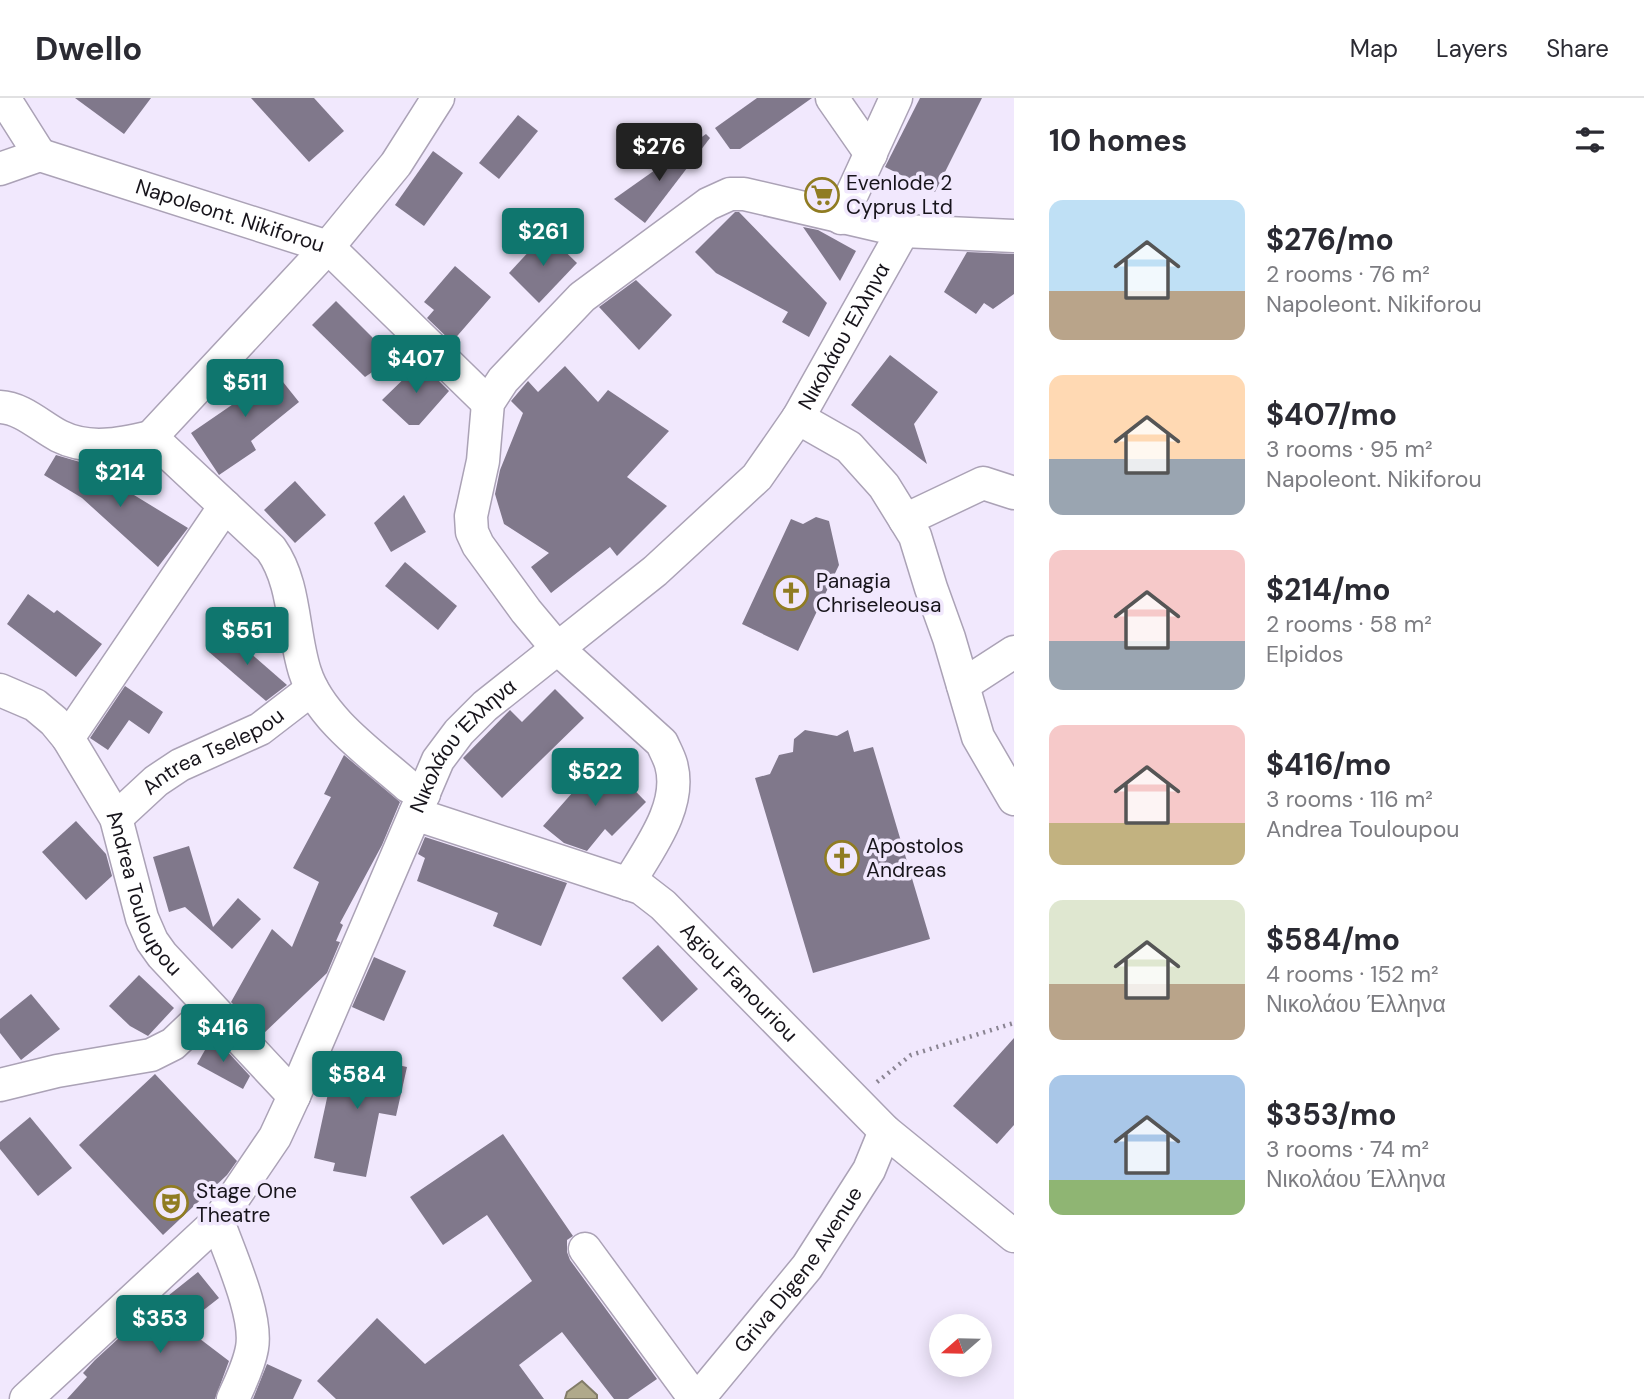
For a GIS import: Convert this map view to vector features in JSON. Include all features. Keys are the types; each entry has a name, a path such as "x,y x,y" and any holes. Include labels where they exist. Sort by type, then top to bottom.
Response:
{"street":[{"path":"0,169 40,155 4,98"},
{"path":"0,407 15,411 77,443 102,446 151,437 327,247 396,164 438,98"},
{"path":"832,98 871,154"},
{"path":"841,218 895,98"},
{"name":"Napoleont. Nikiforou","path":"40,155 327,247 488,403"},
{"path":"628,884 667,814 673,790 671,765 662,743 557,648 478,545 472,532 471,516 483,461 488,403 503,380 582,297 633,257 718,198 730,194 744,194 903,231 1014,236"},
{"name":"Νικολάου Έλληνα","path":"26,1399 218,1221 275,1137 438,760 485,706 655,572 757,477 798,418 903,231"},
{"path":"798,418 849,447 884,486 915,536 978,737 1014,799"},
{"name":"Agiou Fanouriou","path":"151,437 271,549 279,560 285,577 304,670 312,689 331,717 408,786 420,804 641,888 663,905 885,1131 1014,1236"},
{"path":"905,520 983,483 1014,493"},
{"path":"68,738 225,506"},
{"path":"963,685 1014,652"},
{"name":"Antrea Tselepou","path":"116,818 156,781 180,765 260,729 312,689"},
{"name":"Andrea Touloupou","path":"0,690 34,705 54,721 68,738 116,818 142,918 152,941 294,1096"},
{"path":"0,1085 57,1071 151,1055 173,1044 211,1008"},
{"name":"Griva Digene Avenue","path":"697,1399 807,1266 869,1170 885,1131"},
{"path":"218,1221 253,1327 249,1362 233,1399"},
{"path":"584,1249 697,1399"},
{"path":"0,1393 5,1399"}],"path":[{"path":"855,1101 911,1055 1014,1023"}],"shaded area":[{"path":"582,1381 597,1395 597,1399 565,1399 567,1392"}],"building":[{"path":"75,98 151,98 124,134"},
{"path":"251,98 314,98 344,131 309,162"},
{"path":"757,98 812,98 740,149 730,149 715,128"},
{"path":"920,98 982,98 935,192 885,167"},
{"path":"518,115 538,131 499,179 479,163"},
{"path":"706,134 710,138 645,223 614,199"},
{"path":"433,151 463,173 424,226 395,205"},
{"path":"735,212 739,212 827,303 809,337 782,322 788,312 716,273 695,252"},
{"path":"803,227 818,230 856,251 840,281"},
{"path":"546,233 577,263 539,303 509,273"},
{"path":"967,252 1014,254 1014,294 993,309 984,303 976,314 944,292"},
{"path":"455,266 491,297 452,342 427,318 434,310 424,302"},
{"path":"636,280 672,315 639,350 599,307"},
{"path":"336,301 393,358 365,377 312,325"},
{"path":"403,345 449,391 419,425 409,425 382,400 418,365"},
{"path":"890,355 938,392 914,424 927,464 851,405"},
{"path":"267,362 299,402 251,441 256,450 219,475 191,433 242,398 235,389"},
{"path":"565,366 598,402 608,390 669,431 627,477 667,506 617,556 610,547 551,593 531,567 549,553 504,524 495,494 500,470 523,413 511,401 528,381 538,392"},
{"path":"56,455 80,462 188,528 158,567 82,498 44,475"},
{"path":"295,481 326,515 295,543 264,510"},
{"path":"404,495 426,532 391,552 374,523"},
{"name":"Panagia Chriseleousa","path":"816,517 829,521 839,565 798,651 742,624 791,519 803,524"},
{"path":"405,562 457,606 438,630 385,586"},
{"path":"28,594 54,613 57,610 102,644 76,677 7,624"},
{"path":"226,632 287,685 266,701 209,652"},
{"path":"125,686 163,712 149,734 129,720 108,750 90,738"},
{"path":"555,689 584,718 502,798 463,758 510,710 522,722"},
{"name":"Apostolos Andreas","path":"805,730 837,736 848,730 854,752 873,747 930,939 813,973 755,778 770,774 779,755 793,752 794,739"},
{"path":"344,755 400,802 382,845 340,923 343,925 336,941 340,942 327,973 262,1035 231,1002 272,929 292,947 319,882 293,868 331,797 324,794"},
{"path":"603,758 646,802 612,836 605,829 587,851 564,843 543,826"},
{"path":"76,821 106,854 112,876 86,900 42,852"},
{"path":"425,837 567,883 541,946 493,926 498,913 417,881 425,858 418,854"},
{"path":"189,846 213,927 238,898 261,919 232,949 185,907 169,912 153,857"},
{"path":"658,945 698,989 662,1022 622,978"},
{"path":"374,957 406,971 384,1021 352,1007"},
{"path":"139,975 174,1008 148,1036 130,1026 109,1006"},
{"path":"31,994 60,1029 21,1060 0,1033 0,1019"},
{"path":"213,1036 250,1076 243,1089 197,1064"},
{"path":"1014,1038 1014,1125 997,1144 953,1106"},
{"path":"337,1052 407,1067 396,1116 379,1113 366,1177 333,1171 335,1163 314,1158"},
{"path":"155,1074 237,1161 227,1175 163,1235 79,1145"},
{"path":"30,1117 72,1168 38,1196 0,1149 0,1142"},
{"path":"503,1134 573,1236 567,1240 570,1260 657,1379 628,1399 614,1399 562,1332 519,1365 544,1399 336,1399 317,1381 377,1318 425,1364 532,1281 487,1215 443,1245 410,1197"},
{"path":"198,1272 219,1298 183,1326 229,1361 215,1399 67,1399 87,1377 83,1373 95,1360 144,1315"},
{"path":"267,1364 302,1380 293,1399 253,1399"}],"place":[{"name":"Evenlode 2 Cyprus Ltd","path":"822,195"},
{"name":"Panagia Chriseleousa","path":"791,593"},
{"name":"Apostolos Andreas","path":"842,858"},
{"name":"Stage One Theatre","path":"171,1203"}]}
